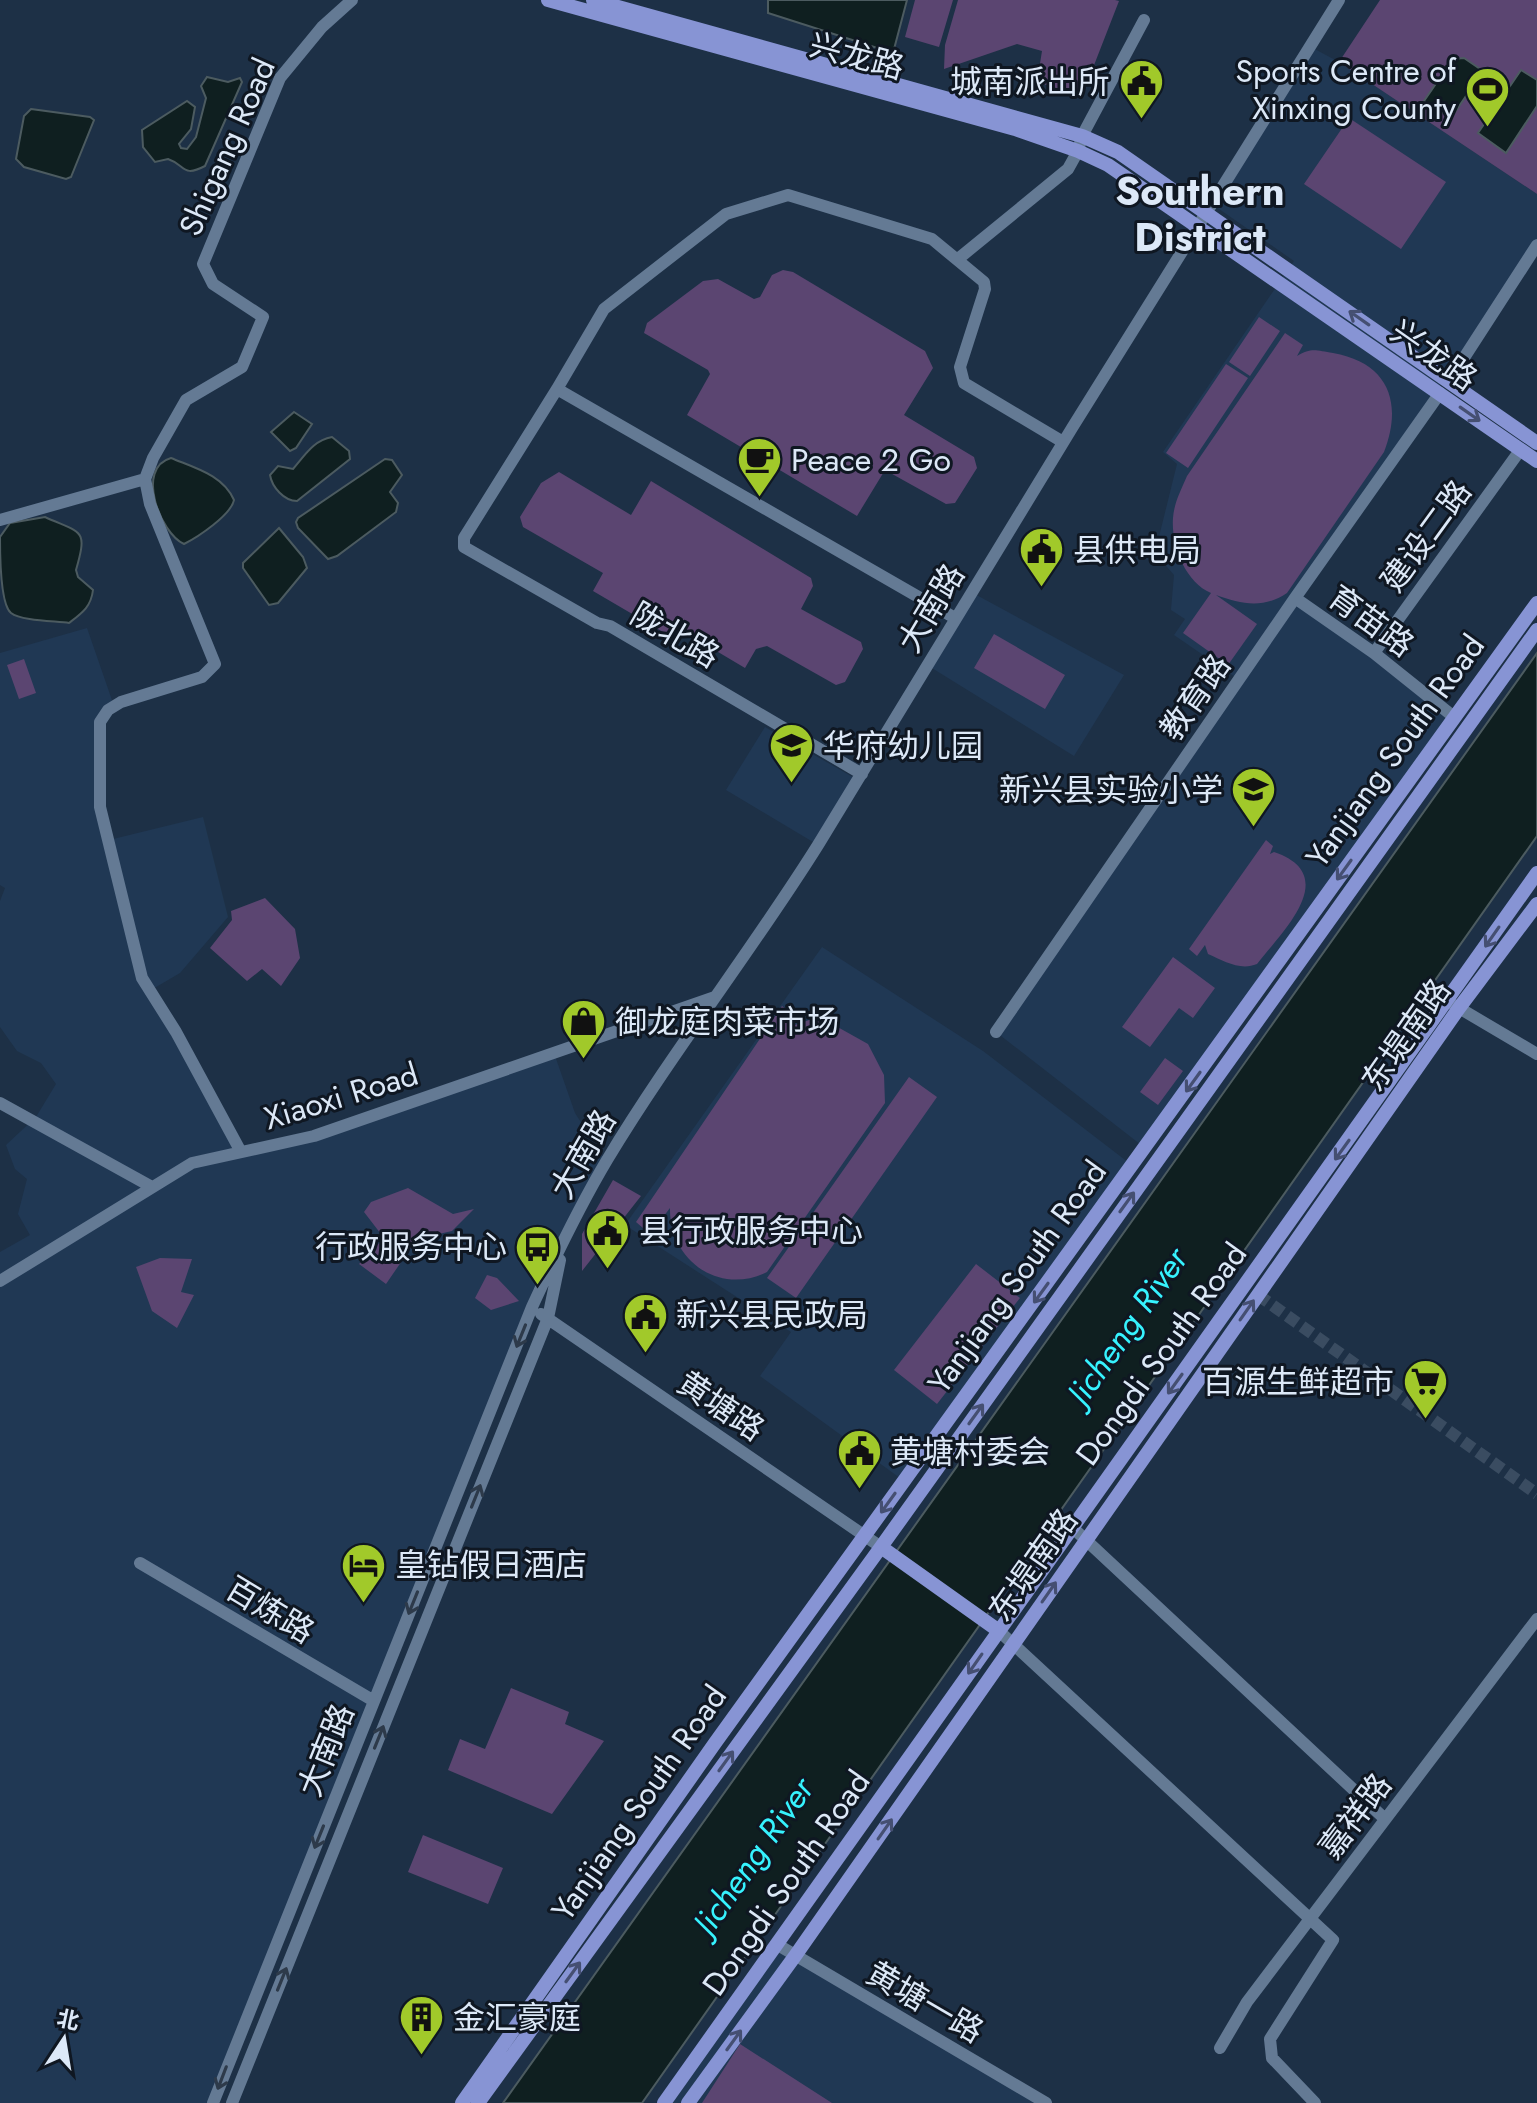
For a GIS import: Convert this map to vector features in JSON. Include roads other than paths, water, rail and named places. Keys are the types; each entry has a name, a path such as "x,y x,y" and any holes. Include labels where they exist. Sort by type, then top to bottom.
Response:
{"main road":[{"name":"兴龙路","path":"548,0 1015,129 1118,152 1207,212 1444,387"},
{"name":"兴龙路","path":"593,0 1080,143 1198,226 1532,441 1537,461"},
{"name":"Yanjiang South Road","path":"462,2103 864,1535 1537,603"},
{"name":"Yanjiang South Road","path":"478,2103 881,1547 1537,630"},
{"name":"Dongdi South Road","path":"664,2103 1072,1527 1453,1005 1537,873"},
{"name":"东堤南路","path":"688,2103 795,1956 1086,1540 1453,1005 1537,904"},
{"path":"881,1547 999,1631"}],"street":[{"name":"Shigang Road","path":"145,479 153,458 186,400 242,367 263,317 213,284 203,264 280,78 322,27 352,0"},
{"name":"大南路","path":"213,2103 532,1307 564,1239 606,1162 715,997 780,907 1063,442 1339,0"},
{"path":"958,259 1068,169 1144,20"},
{"path":"955,618 557,389 604,309 726,214 788,195 932,239 984,282 985,289 960,367 964,383 1063,442"},
{"name":"教育路","path":"996,1032 1444,387 1537,245"},
{"name":"陇北路","path":"557,389 463,542 464,547 597,623 610,626 862,774"},
{"name":"建设二路","path":"1374,653 1532,441"},
{"path":"0,520 145,479 150,504 215,664 202,677 121,702 108,710 100,722 100,807 142,978 176,1032 241,1152"},
{"name":"育苗路","path":"1295,598 1374,653 1454,717"},
{"name":"Xiaoxi Road","path":"0,1281 192,1163 314,1136 715,997"},
{"path":"1453,1005 1537,1054"},
{"path":"0,1103 152,1187"},
{"name":"大南路","path":"232,2103 548,1318 564,1239"},
{"name":"黄塘路","path":"532,1307 881,1547"},
{"path":"1072,1527 1385,1819"},
{"name":"百炼路","path":"140,1563 374,1701"},
{"name":"嘉祥路","path":"1220,2048 1247,2002 1385,1819 1532,1635 1537,1619"},
{"path":"999,1631 1333,1940 1270,2039 1272,2058 1315,2103"},
{"name":"黄塘一路","path":"778,1945 1046,2103"}],"water":[{"path":"768,0 907,0 893,53 768,13"},
{"path":"1464,58 1483,71 1451,118 1424,101 1453,59"},
{"path":"1521,70 1537,80 1537,106 1506,153 1478,133"},
{"path":"207,77 228,82 240,78 242,82 205,166 188,171 168,159 155,162 143,147 142,130 187,101 195,107 191,129 179,144 187,149 196,137 206,98 201,86"},
{"path":"31,109 94,120 71,177 66,179 24,167 16,159 24,116"},
{"path":"294,412 312,424 296,448 290,451 271,432"},
{"path":"332,437 349,451 350,459 297,501 279,492 270,475 278,466 293,469 315,445"},
{"path":"171,458 216,478 234,500 221,519 184,544 167,527 155,501 154,474 160,464"},
{"path":"385,459 392,460 402,475 390,492 398,503 396,512 337,556 328,559 298,528 298,518"},
{"path":"45,517 79,534 81,546 76,570 78,577 93,590 88,605 69,623 16,616 7,608 5,600 0,537 10,523"},
{"path":"279,528 303,557 307,568 278,603 269,605 243,568 243,563"},
{"name":"Jicheng River","path":"1537,653 1537,836 642,2103 503,2103"}],"tunnel":[{"path":"1258,1295 1537,1494"}],"place":[{"name":"城南派出所","path":"1141,121"},
{"name":"Sports Centre of Xinxing County","path":"1487,128"},
{"name":"Peace 2 Go","path":"760,499"},
{"name":"县供电局","path":"1042,589"},
{"name":"华府幼儿园","path":"792,785"},
{"name":"新兴县实验小学","path":"1254,829"},
{"name":"御龙庭肉菜市场","path":"584,1061"},
{"name":"县行政服务中心","path":"608,1270"},
{"name":"行政服务中心","path":"538,1286"},
{"name":"新兴县民政局","path":"645,1354"},
{"name":"百源生鲜超市","path":"1425,1421"},
{"name":"黄塘村委会","path":"859,1491"},
{"name":"皇钻假日酒店","path":"364,1604"},
{"name":"金汇豪庭","path":"422,2057"}],"district":[{"name":"Southern District","path":"1200,214"}]}
